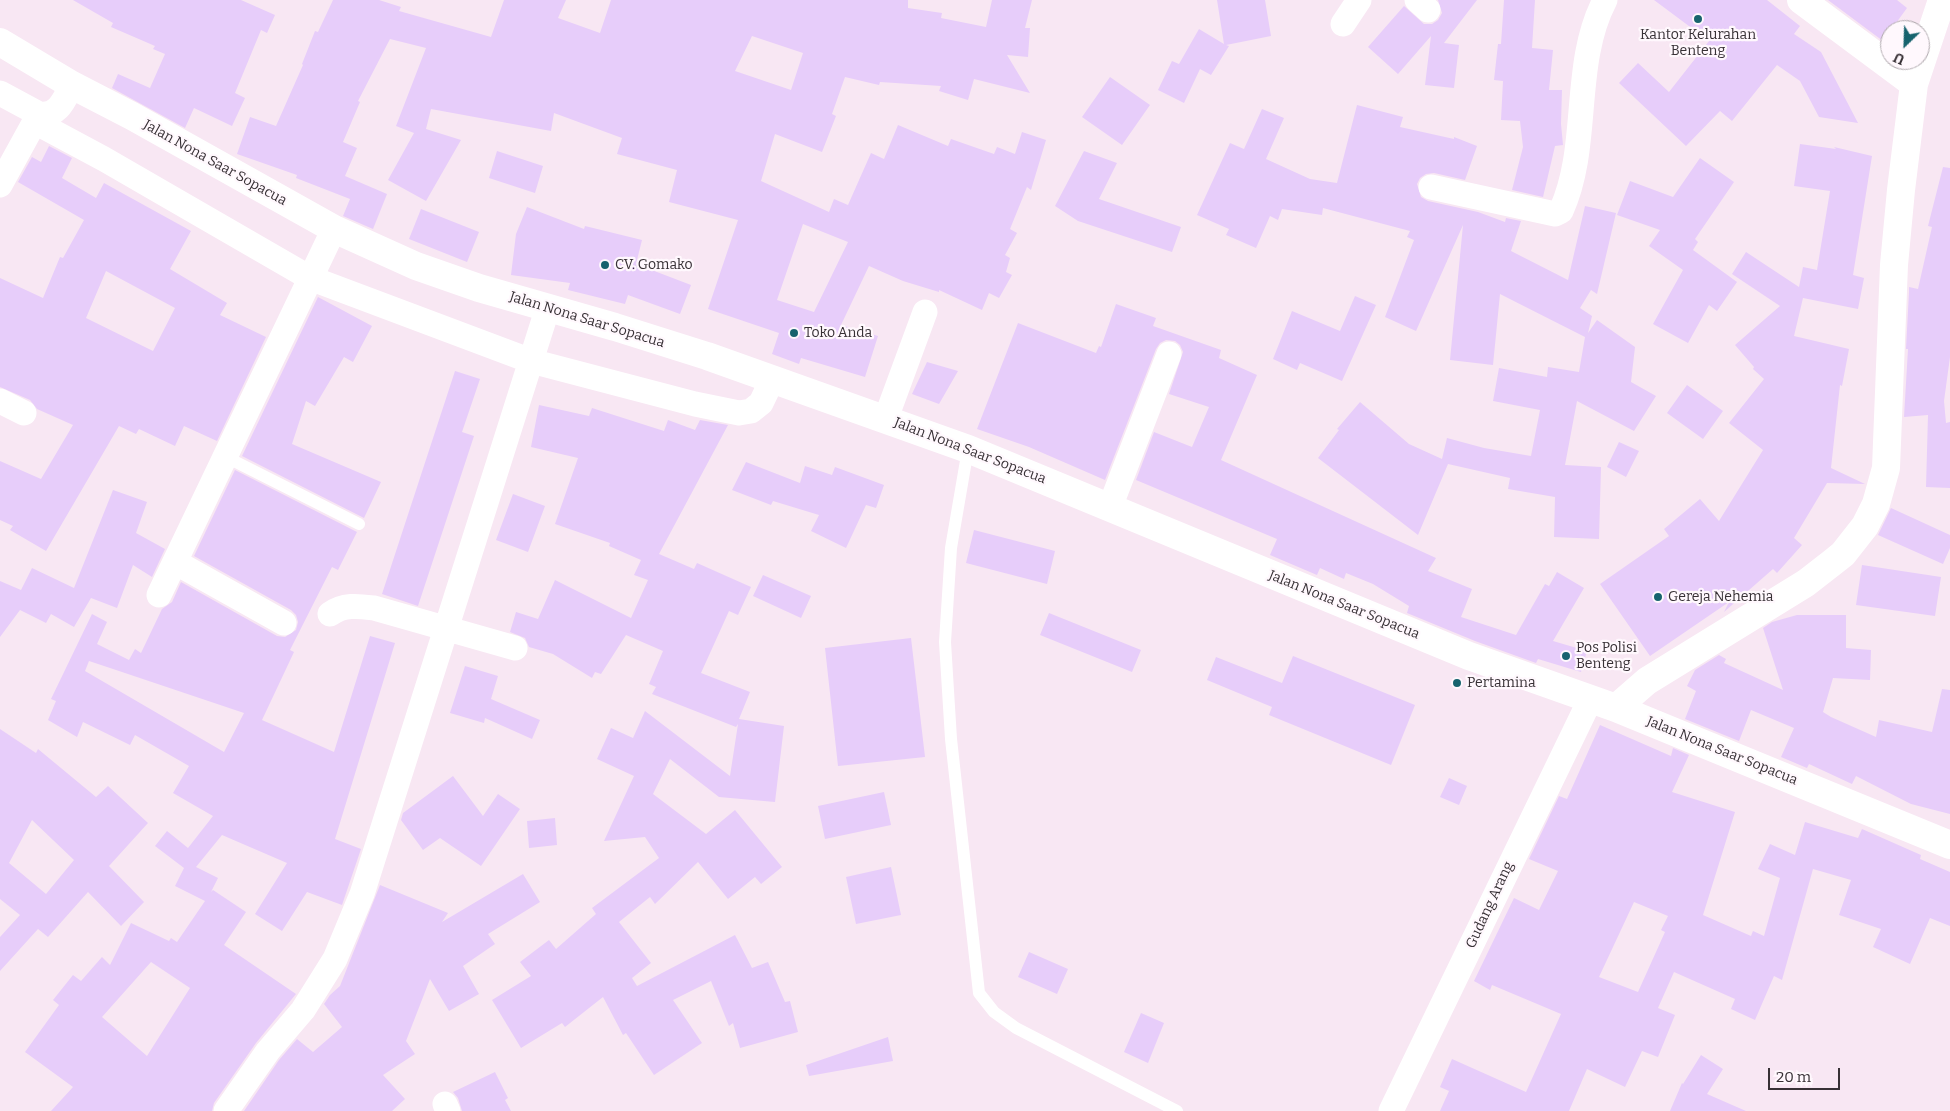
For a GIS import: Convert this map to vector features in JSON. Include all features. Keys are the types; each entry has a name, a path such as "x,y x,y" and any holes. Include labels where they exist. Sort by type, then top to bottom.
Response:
{"main road":[{"path":"1801,0 1914,84"},
{"path":"1616,708 1647,680 1806,583 1843,554 1865,526 1882,488 1886,468 1894,265 1914,84 1942,0"},
{"name":"Jalan Nona Saar Sopacua","path":"0,42 72,85 334,230 445,277 707,356 886,418 968,449 1469,656 1616,708 1950,845"}],"street":[{"path":"1342,24 1358,0"},
{"path":"1431,186 1555,214 1561,212 1574,175 1586,68 1597,18 1605,0"},
{"path":"0,185 37,118 56,110 72,85"},
{"path":"0,93 104,159 310,278 531,361 695,404 739,413 751,411 761,403 772,380"},
{"path":"159,595 334,230"},
{"path":"226,1111 268,1051 303,1010 335,959 362,894 548,307"},
{"path":"886,418 925,312"},
{"path":"1110,507 1169,354"},
{"path":"0,401 24,413"},
{"path":"175,562 284,622"},
{"path":"330,614 337,609 354,606 374,608 515,648"},
{"name":"Gudang Arang","path":"1391,1111 1590,700"}],"lane":[{"path":"968,449 952,548 945,642 951,739 979,993 994,1012 1016,1028 1176,1111"},
{"path":"226,457 359,524"}],"building":[{"path":"73,0 241,0 275,15 267,33 261,30 235,93 245,98 232,126 194,108 185,128 112,88 118,74 150,88 165,54 153,49 155,46 111,27 113,23"},
{"path":"333,0 379,0 401,7 399,11 491,37 504,0 566,0 558,18 600,33 611,0 908,0 908,8 942,13 941,18 986,27 992,0 1032,0 1025,28 1030,28 1028,57 1007,55 1030,93 974,79 968,100 939,91 941,86 880,82 879,85 845,77 832,114 836,116 822,152 775,134 761,181 829,212 834,199 848,205 871,153 884,159 898,125 948,146 951,139 994,154 997,147 1015,154 1022,132 1046,140 1031,190 1027,187 1010,229 1017,233 1005,255 1010,258 1006,272 1012,275 999,298 989,293 982,310 939,290 939,292 903,281 869,266 841,325 878,336 865,377 801,358 799,364 772,354 779,333 708,309 738,220 669,202 677,170 617,154 622,138 554,113 551,131 431,109 426,129 461,140 426,201 388,180 414,133 396,126 426,48 390,39 358,101 360,102 343,142 357,148 345,176 387,194 373,229 343,216 350,199 296,178 297,175 237,154 250,117 276,126 303,65 315,31 318,32","holes":["752,36 803,53 791,90 735,71","803,224 848,242 814,312 777,300"]},
{"path":"1217,0 1265,0 1271,36 1226,45 1229,46 1211,75 1200,69 1184,103 1158,90 1172,61 1179,64 1199,29 1224,44"},
{"path":"1438,0 1477,0 1444,43 1459,45 1454,88 1425,85 1431,36 1398,74 1368,47 1404,6 1424,24 1432,24 1438,20 1442,13"},
{"path":"1504,0 1535,0 1532,48 1553,50 1549,90 1562,90 1561,124 1563,145 1555,146 1543,197 1512,190 1523,147 1520,121 1501,120 1503,81 1494,80 1498,44 1501,44"},
{"path":"1654,0 1767,0 1800,26 1794,34 1821,52 1858,123 1819,117 1800,81 1777,65 1732,121 1720,111 1686,146 1619,83 1638,63 1669,92 1709,41"},
{"path":"1828,0 1897,0 1907,8 1898,20 1880,20 1880,39"},
{"path":"1110,77 1150,105 1122,145 1082,117"},
{"path":"1357,105 1403,117 1400,127 1454,139 1454,137 1477,146 1465,180 1434,173 1426,174 1420,178 1417,184 1421,197 1428,201 1478,212 1505,222 1506,218 1521,221 1511,251 1568,280 1585,206 1616,213 1597,294 1591,290 1580,308 1592,316 1588,333 1597,320 1635,347 1631,382 1656,396 1634,431 1577,401 1565,465 1601,467 1599,539 1554,537 1555,497 1508,489 1510,478 1448,464 1418,535 1318,458 1339,430 1337,429 1360,402 1409,444 1442,459 1447,438 1484,448 1531,456 1540,410 1493,401 1499,368 1547,377 1548,367 1579,372 1585,337 1500,294 1493,365 1450,360 1463,225 1416,331 1385,317 1414,240 1407,237 1410,231 1323,208 1322,215 1282,209 1278,220 1270,216 1256,248 1226,235 1229,229 1197,215 1230,143 1244,149 1262,109 1284,118 1266,159 1310,179 1337,183"},
{"path":"1800,144 1836,149 1834,147 1872,156 1853,275 1864,278 1858,309 1803,298 1794,336 1849,349 1842,386 1840,385 1831,468 1865,484 1827,483 1794,538 1802,545 1777,573 1773,569 1724,612 1729,602 1650,656 1600,584 1669,536 1664,529 1700,499 1719,521 1763,450 1729,423 1764,379 1753,369 1754,367 1735,345 1780,306 1732,274 1746,252 1799,287 1803,267 1817,270 1830,191 1794,186"},
{"path":"49,146 72,158 62,178 96,198 104,183 191,231 170,269 227,303 220,315 266,337 217,441 184,426 175,446 139,429 136,434 119,426 46,551 10,530 13,526 0,520 0,461 41,479 73,425 37,409 30,400 0,387 0,278 43,298 60,257 63,258 84,220 18,182 32,157 41,162","holes":["106,271 175,308 153,351 86,318"]},
{"path":"497,151 543,166 535,193 489,178"},
{"path":"1084,151 1117,163 1099,199 1181,227 1172,252 1078,221 1055,206"},
{"path":"1700,158 1734,182 1695,239 1698,242 1693,250 1737,282 1717,311 1709,305 1688,343 1653,324 1683,270 1649,246 1660,230 1617,215 1630,181 1673,197"},
{"path":"1943,167 1950,168 1950,357 1944,401 1946,423 1950,422 1950,488 1926,487 1928,415 1904,417 1909,287 1918,289 1932,227 1928,226"},
{"path":"527,207 584,229 585,226 642,240 636,264 691,285 680,314 628,295 625,304 568,290 570,283 511,275 516,234"},
{"path":"421,209 479,232 467,262 409,239"},
{"path":"1355,296 1376,305 1342,381 1300,363 1297,370 1273,359 1292,311 1340,331"},
{"path":"318,297 372,326 353,362 344,357 315,406 306,401 292,444 381,482 364,518 242,456"},
{"path":"1116,304 1156,318 1153,326 1221,350 1219,358 1257,375 1221,460 1436,558 1428,571 1472,589 1461,617 1516,635 1545,584 1549,586 1557,572 1584,588 1553,641 1587,651 1581,672 1538,659 1536,663 1475,641 1407,613 1409,606 1373,584 1346,573 1344,579 1320,568 1317,575 1270,555 1277,539 1136,480 1154,432 1192,447 1209,407 1169,394 1183,352 1180,345 1175,341 1166,340 1160,343 1156,349 1105,480 1029,447 977,429 1018,323 1096,353 1099,346 1101,347"},
{"path":"927,362 958,371 939,404 912,394"},
{"path":"455,371 480,379 462,432 474,436 418,606 382,594"},
{"path":"1687,385 1723,411 1703,439 1667,413"},
{"path":"539,405 589,416 592,408 664,431 668,420 695,430 700,420 728,425 659,554 694,569 697,563 751,587 738,615 729,611 701,673 750,692 739,719 784,726 775,802 719,797 670,759 653,794 706,834 735,810 782,867 761,884 755,877 728,899 698,862 655,904 650,897 619,922 651,963 632,978 637,986 735,935 752,968 768,962 785,1002 790,1001 798,1032 740,1048 733,1023 729,1026 711,981 673,1000 702,1043 654,1075 626,1033 623,1035 603,997 565,1027 562,1023 521,1048 492,1000 531,976 520,962 549,940 556,949 596,914 592,908 659,858 645,837 604,841 634,776 597,759 611,728 633,738 645,711 730,776 738,724 736,727 652,694 656,687 649,684 663,651 626,635 601,674 595,672 592,678 553,654 529,647 525,638 510,632 516,612 538,619 555,580 631,618 648,580 634,575 641,560 609,546 610,543 555,524 578,458 531,447"},
{"path":"1619,442 1639,451 1626,477 1607,467"},
{"path":"746,462 800,483 805,466 832,475 835,467 884,485 876,508 866,505 846,548 811,531 819,515 773,501 771,505 732,490"},
{"path":"235,470 357,532 338,570 332,567 290,650 294,652 262,720 334,752 370,636 395,643 335,839 361,849 342,905 307,892 282,931 255,914 287,863 222,835 196,867 218,878 211,892 213,890 246,912 224,945 296,994 256,1043 214,1103 212,1111 51,1111 73,1087 25,1052 59,1005 53,1000 73,975 81,981 102,957 110,965 131,923 169,941 171,938 177,942 205,901 175,886 184,868 155,846 167,831 188,848 213,816 173,793 189,766 135,735 130,745 83,722 77,737 48,720 56,701 51,699 92,614 107,622 97,644 129,660 135,649 141,653 162,609 172,602 181,582 277,636 285,637 296,630 298,622 296,615 291,610 194,556","holes":["89,661 122,672 244,713 224,752 85,671","151,962 190,988 147,1056 102,1017"]},
{"path":"113,490 147,502 136,533 165,549 152,577 133,565 117,608 91,598 74,627 51,614 46,623 20,610 0,637 0,581 21,590 32,568 74,588"},
{"path":"513,494 545,506 528,552 496,540"},
{"path":"1891,508 1950,535 1950,548 1943,564 1878,535"},
{"path":"974,530 1055,551 1047,584 966,563"},
{"path":"1862,565 1941,577 1935,616 1856,605"},
{"path":"763,575 811,596 801,618 753,596"},
{"path":"1049,613 1141,650 1132,672 1040,635"},
{"path":"1797,615 1846,615 1846,648 1871,650 1870,680 1833,678 1823,712 1831,717 1876,737 1879,720 1932,732 1942,689 1950,690 1950,814 1911,804 1856,776 1852,784 1809,764 1807,768 1781,757 1794,728 1751,710 1739,741 1685,719 1696,691 1687,686 1695,670 1719,655 1726,659 1724,663 1783,690 1763,628 1772,622"},
{"path":"911,638 925,757 838,766 825,648"},
{"path":"1293,656 1415,705 1391,765 1269,715 1272,707 1207,680 1216,657 1282,683"},
{"path":"465,666 498,676 491,699 540,720 532,739 485,718 484,723 450,713"},
{"path":"1600,725 1671,756 1673,748 1689,755 1672,792 1735,812 1703,915 1751,936 1753,931 1764,936 1780,878 1758,869 1770,844 1795,855 1805,822 1858,838 1862,829 1921,855 1920,859 1950,872 1950,926 1930,918 1910,964 1873,947 1881,929 1839,915 1851,880 1813,869 1782,980 1774,976 1755,1020 1731,1009 1735,999 1674,972 1658,1008 1675,1015 1658,1057 1642,1051 1625,1087 1587,1069 1569,1111 1440,1111 1449,1091 1440,1087 1452,1059 1526,1092 1561,1014 1492,985 1490,990 1474,981 1514,898 1539,910 1558,871 1529,859 1559,796 1567,799","holes":["1634,902 1668,916 1661,930 1665,932 1638,992 1599,977"]},
{"path":"0,729 36,753 38,749 96,797 108,786 148,823 109,866 144,902 121,926 88,892 48,937 38,929 0,971 0,937 20,915 0,899","holes":["32,820 74,860 46,894 9,863"]},
{"path":"453,776 483,816 498,794 520,809 481,866 440,838 423,850 401,820 403,813"},
{"path":"1449,778 1467,786 1459,805 1440,797"},
{"path":"884,792 891,825 825,839 818,806"},
{"path":"555,818 557,845 529,848 527,821"},
{"path":"891,867 901,915 856,924 846,877"},
{"path":"523,874 540,902 488,934 495,944 463,966 479,994 449,1011 430,979 406,1041 415,1054 383,1075 405,1099 392,1111 244,1111 279,1060 297,1039 313,1052 342,1027 324,1004 340,986 380,885 448,913 442,922"},
{"path":"1029,952 1068,969 1057,994 1018,977"},
{"path":"1141,1013 1164,1023 1148,1063 1124,1052"},
{"path":"888,1037 893,1061 809,1076 806,1065"},
{"path":"1701,1055 1723,1069 1707,1094 1746,1111 1670,1111 1682,1083"},
{"path":"495,1072 508,1098 505,1100 511,1111 462,1111 458,1098 453,1092"}],"place":[{"name":"Kantor Kelurahan Benteng","path":"1698,19"},
{"name":"CV. Gomako","path":"605,265"},
{"name":"Toko Anda","path":"794,333"},
{"name":"Gereja Nehemia","path":"1658,597"},
{"name":"Pos Polisi Benteng","path":"1566,656"},
{"name":"Pertamina","path":"1457,683"}]}
